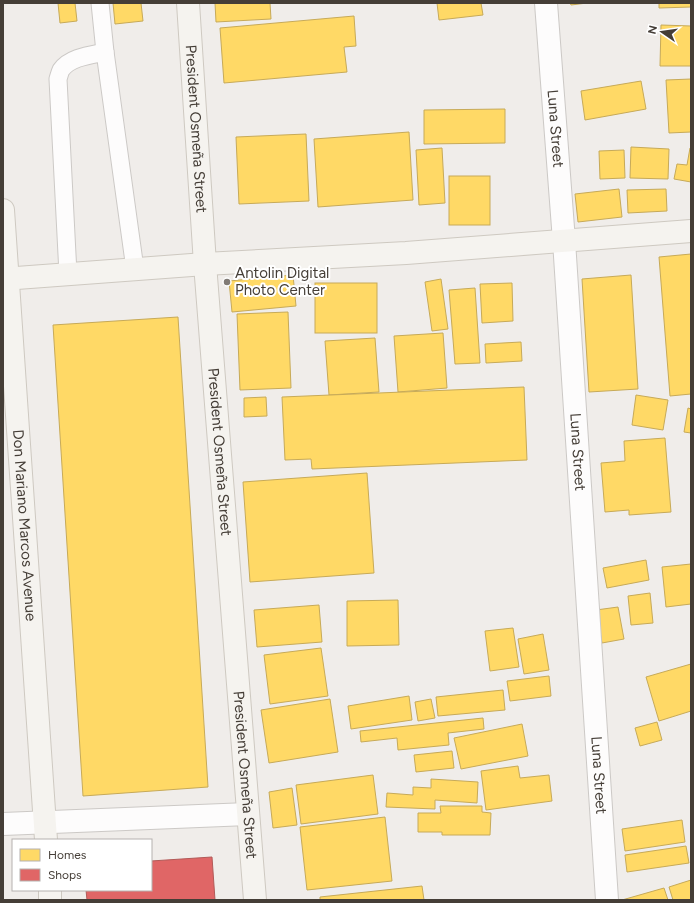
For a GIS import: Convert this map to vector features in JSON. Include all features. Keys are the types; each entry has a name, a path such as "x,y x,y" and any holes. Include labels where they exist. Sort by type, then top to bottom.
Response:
{"main road":[{"name":"President Osmeña Street","path":"188,3 205,264 255,900"},
{"name":"Don Mariano Marcos Avenue","path":"3,210 6,278 46,831"},
{"path":"6,278 205,264 398,254 691,231"}],"street":[{"name":"Luna Street","path":"546,3 564,241 607,900"},
{"path":"3,824 46,831 248,814"}],"lane":[{"path":"100,3 104,52 135,269"},
{"path":"68,274 58,79 62,70 72,62 87,56 104,52"}],"building: Homes":[{"path":"58,3 75,3 77,21 60,23"},
{"path":"113,3 141,3 143,21 115,24"},
{"path":"215,3 270,3 271,19 216,22"},
{"path":"437,3 481,3 483,15 439,20"},
{"path":"570,3 587,3 571,5"},
{"path":"659,3 691,3 691,7 659,8"},
{"path":"354,16 356,46 344,47 347,72 224,83 220,28"},
{"path":"661,25 691,26 691,66 660,66"},
{"path":"691,79 691,132 669,133 666,80"},
{"path":"641,81 646,109 585,120 581,91"},
{"path":"505,109 505,143 424,144 424,110"},
{"path":"409,132 413,200 318,207 314,139"},
{"path":"306,134 309,201 239,204 236,137"},
{"path":"631,147 669,149 668,179 630,178"},
{"path":"442,148 445,203 419,205 416,150"},
{"path":"690,148 691,182 674,179 677,164 687,165"},
{"path":"624,150 625,178 600,179 599,151"},
{"path":"449,176 490,176 490,225 449,225"},
{"path":"619,189 622,217 578,222 575,194"},
{"path":"666,189 667,211 628,213 627,190"},
{"path":"691,254 691,394 670,396 659,257"},
{"path":"293,275 296,306 232,312 229,281"},
{"path":"631,275 638,389 589,392 582,279"},
{"path":"441,279 448,329 432,331 425,282"},
{"path":"315,283 377,283 377,333 315,333"},
{"path":"512,283 513,321 482,323 480,284"},
{"path":"475,288 480,363 455,364 449,290"},
{"path":"288,312 291,388 240,390 237,314"},
{"path":"178,317 208,787 83,796 53,325"},
{"path":"443,333 447,388 398,392 394,336"},
{"path":"375,338 379,392 329,395 325,341"},
{"path":"521,342 522,361 486,363 485,344"},
{"path":"524,387 527,460 312,469 311,459 285,460 282,397"},
{"path":"636,395 668,400 663,430 632,425"},
{"path":"266,397 267,416 244,417 244,398"},
{"path":"688,408 691,409 691,433 684,432"},
{"path":"665,438 671,512 629,515 629,510 605,512 601,463 625,461 624,441"},
{"path":"367,473 374,573 250,582 243,482"},
{"path":"646,560 649,580 607,588 603,568"},
{"path":"691,564 691,604 666,607 662,567"},
{"path":"650,593 653,623 631,625 628,596"},
{"path":"398,600 399,645 347,646 347,601"},
{"path":"319,605 322,642 257,647 254,610"},
{"path":"618,607 624,639 602,643 596,610"},
{"path":"513,628 519,667 490,671 485,631"},
{"path":"543,634 549,670 524,674 518,639"},
{"path":"321,648 328,696 270,704 264,655"},
{"path":"691,664 691,711 659,721 646,677"},
{"path":"549,676 551,696 510,701 507,681"},
{"path":"503,690 505,710 438,716 436,697"},
{"path":"409,696 412,720 351,729 348,706"},
{"path":"330,699 338,752 269,763 261,710"},
{"path":"431,699 435,718 418,721 415,702"},
{"path":"483,718 484,729 448,733 449,745 398,750 397,738 361,742 360,731"},
{"path":"657,722 662,740 640,746 635,728"},
{"path":"522,724 528,756 461,769 454,738"},
{"path":"452,751 454,768 416,772 414,755"},
{"path":"518,766 520,778 549,775 552,801 486,810 481,771"},
{"path":"373,775 378,814 301,824 296,785"},
{"path":"431,779 478,782 477,803 435,800 435,809 386,807 387,793 413,795 413,787 431,788"},
{"path":"292,788 297,825 273,828 269,792"},
{"path":"440,806 482,806 482,812 491,813 490,835 442,835 442,832 418,832 418,813 441,813"},
{"path":"385,817 392,881 307,890 300,827"},
{"path":"682,820 685,842 625,851 622,829"},
{"path":"686,846 689,863 627,872 625,855"},
{"path":"691,880 691,900 673,900 669,887"},
{"path":"422,886 424,900 320,900 320,897"},
{"path":"664,888 668,900 622,900"}],"building: Shops":[{"path":"212,857 215,900 87,900 86,891 152,891 152,861"}],"place":[{"name":"Antolin Digital Photo Center","path":"227,282"}]}
